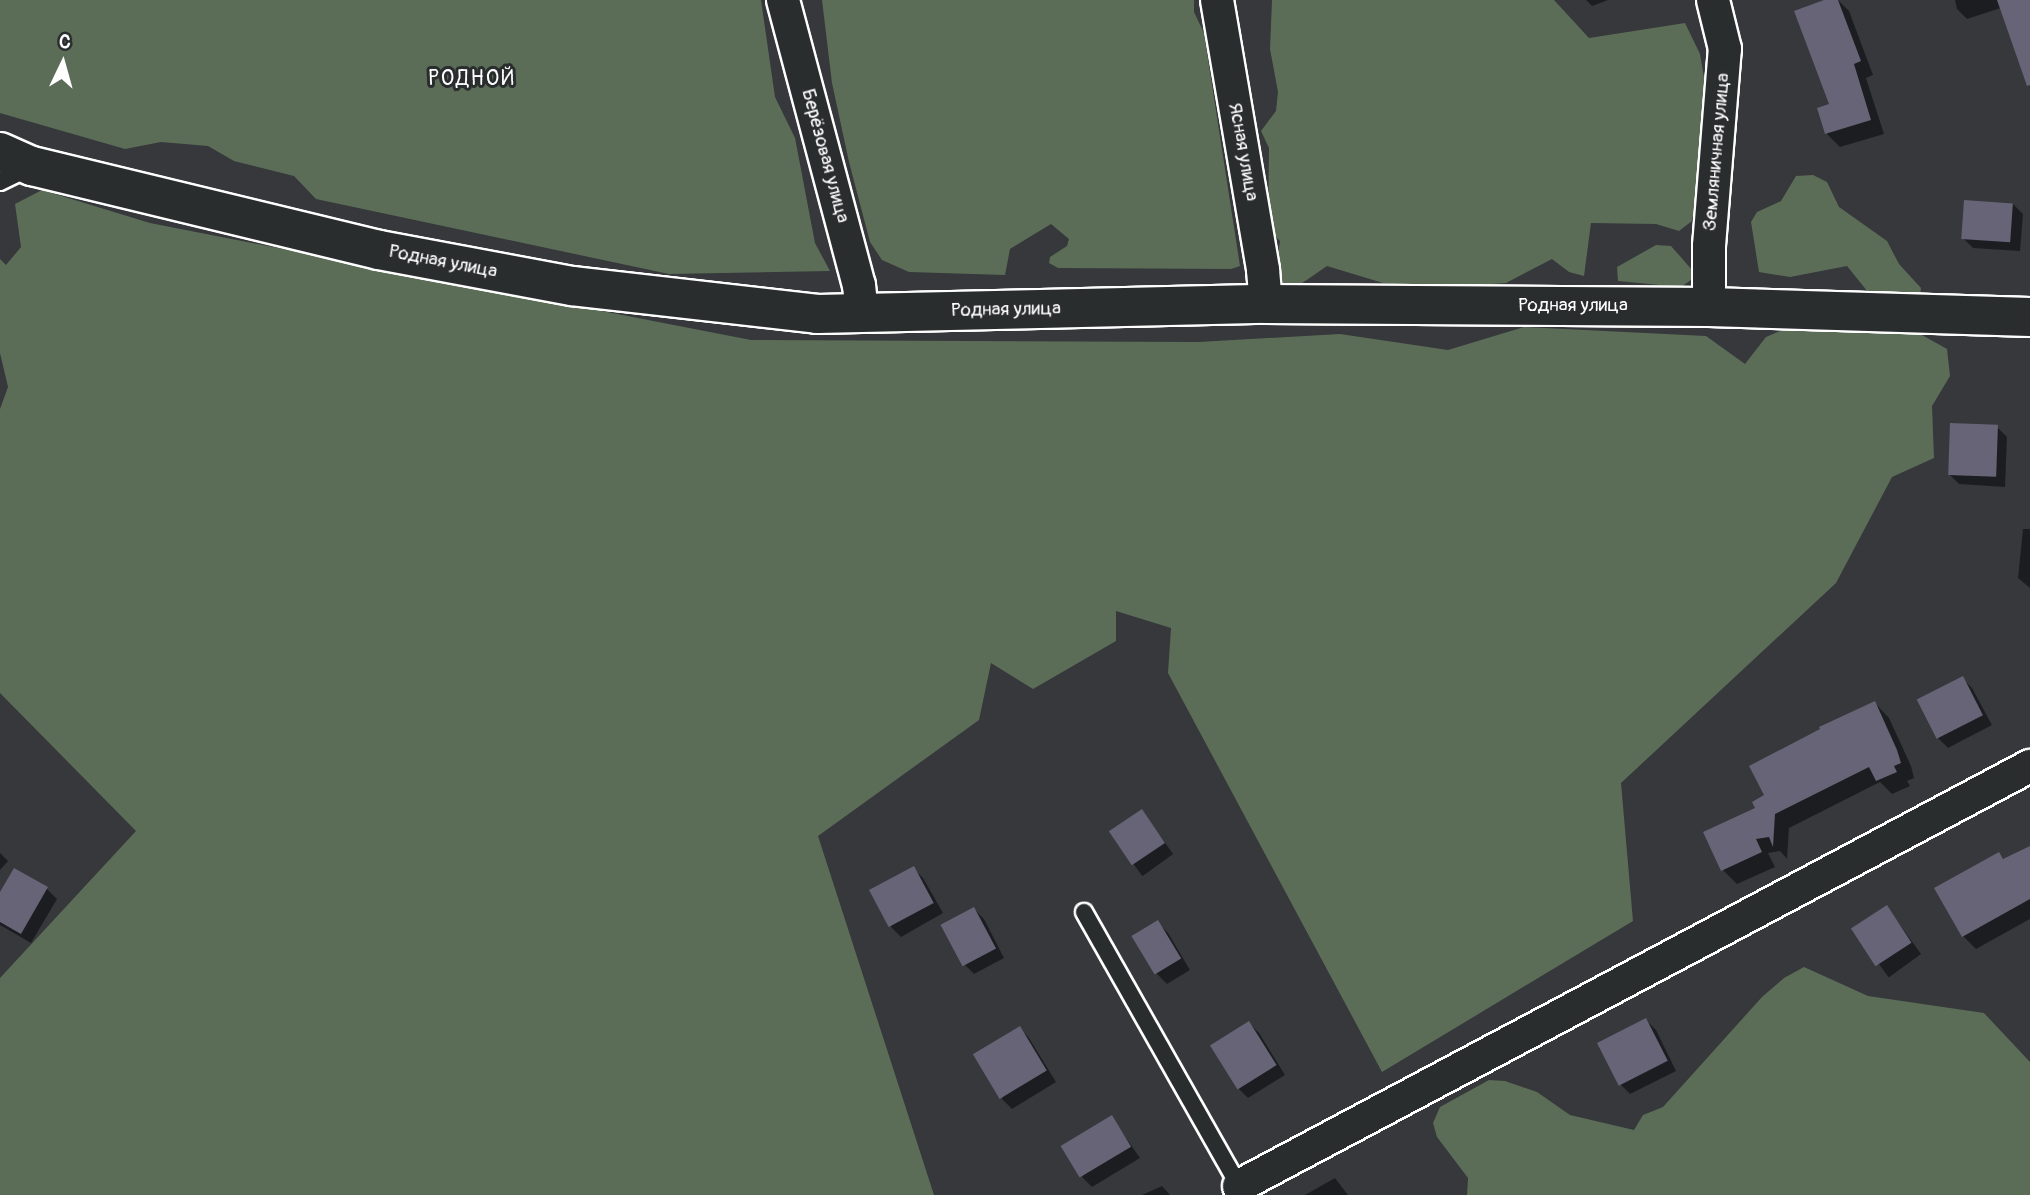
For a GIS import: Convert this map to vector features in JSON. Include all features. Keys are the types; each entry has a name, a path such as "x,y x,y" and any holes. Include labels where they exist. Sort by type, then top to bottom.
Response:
{"street":[{"name":"Берёзовая улица","path":"783,0 859,285 862,314"},
{"name":"Ясная улица","path":"1217,0 1263,270 1266,304"},
{"name":"Земляничная улица","path":"1709,307 1709,246 1723,102 1725,49 1713,0"},
{"name":"Родная улица","path":"11,167 380,250 572,286 817,314 1266,304 1709,307 2030,317"},
{"path":"1241,1191 2030,766"}],"lane":[{"path":"1084,912 1241,1191"}],"green space":[{"path":"0,0 761,0 775,97 795,138 815,243 830,271 669,274 316,199 294,176 234,161 208,146 161,142 125,149 0,113"},
{"path":"822,0 1194,0 1194,12 1204,33 1240,266 1231,269 1058,268 1049,263 1050,257 1067,246 1069,239 1051,224 1010,249 1005,275 909,272 882,260 870,242 849,162 832,83"},
{"path":"1272,0 1554,0 1589,38 1685,23 1700,54 1707,96 1700,135 1704,155 1692,221 1679,231 1656,224 1591,223 1584,276 1569,272 1552,259 1506,283 1437,288 1383,283 1327,266 1295,288 1274,279 1280,241 1268,229 1269,148 1261,131 1276,111 1278,92 1270,49"},
{"path":"1813,175 1827,182 1839,207 1887,241 1899,264 1921,288 1920,295 1872,297 1847,266 1790,277 1759,272 1751,222 1757,212 1781,201 1796,176"},
{"path":"42,190 150,223 751,340 1199,342 1340,334 1448,350 1524,327 1706,336 1745,364 1766,337 1785,329 1913,330 1947,349 1950,376 1932,406 1934,458 1892,477 1836,583 1621,783 1633,921 1382,1072 1168,673 1171,628 1116,611 1116,641 1033,689 991,663 979,720 818,836 934,1195 0,1195 0,978 136,831 0,693 0,409 8,387 0,353 0,259 6,265 21,247 15,204"},
{"path":"1656,245 1671,246 1693,271 1691,280 1681,287 1618,281 1617,267"},
{"path":"1804,967 1868,996 1984,1013 2030,1062 2030,1195 1467,1195 1468,1178 1437,1137 1433,1123 1440,1107 1489,1080 1505,1081 1537,1092 1570,1115 1634,1130 1643,1115 1663,1107 1762,997 1784,978"}],"building":[{"path":"1824,0 1838,0 1861,61 1854,64 1871,120 1825,134 1817,108 1829,104 1794,11"},
{"path":"1997,0 2030,0 2030,85 2027,86"},
{"path":"1964,200 2013,203 2010,242 1961,239"},
{"path":"1950,423 1998,425 1996,477 1948,475"},
{"path":"1963,676 1983,715 1937,739 1917,700"},
{"path":"1875,701 1897,750 1901,763 1894,766 1897,772 1876,781 1869,767 1775,814 1773,847 1769,837 1756,839 1762,852 1721,871 1703,832 1755,808 1752,802 1764,795 1749,766 1820,729 1819,727"},
{"path":"1142,809 1165,843 1132,865 1109,831"},
{"path":"2030,846 2030,899 1962,937 1934,888 1999,852 2003,859"},
{"path":"914,866 934,903 889,927 869,890"},
{"path":"14,868 48,887 21,934 0,922 0,892"},
{"path":"1887,905 1912,943 1875,966 1851,928"},
{"path":"974,907 996,948 963,966 940,925"},
{"path":"1158,920 1181,959 1155,975 1131,936"},
{"path":"1646,1018 1668,1061 1619,1086 1597,1043"},
{"path":"1249,1021 1277,1065 1238,1089 1210,1045"},
{"path":"1020,1026 1047,1071 1000,1099 973,1054"},
{"path":"1112,1115 1131,1147 1080,1178 1061,1146"}],"district":[{"name":"РОДНОЙ","path":"472,79"}]}
